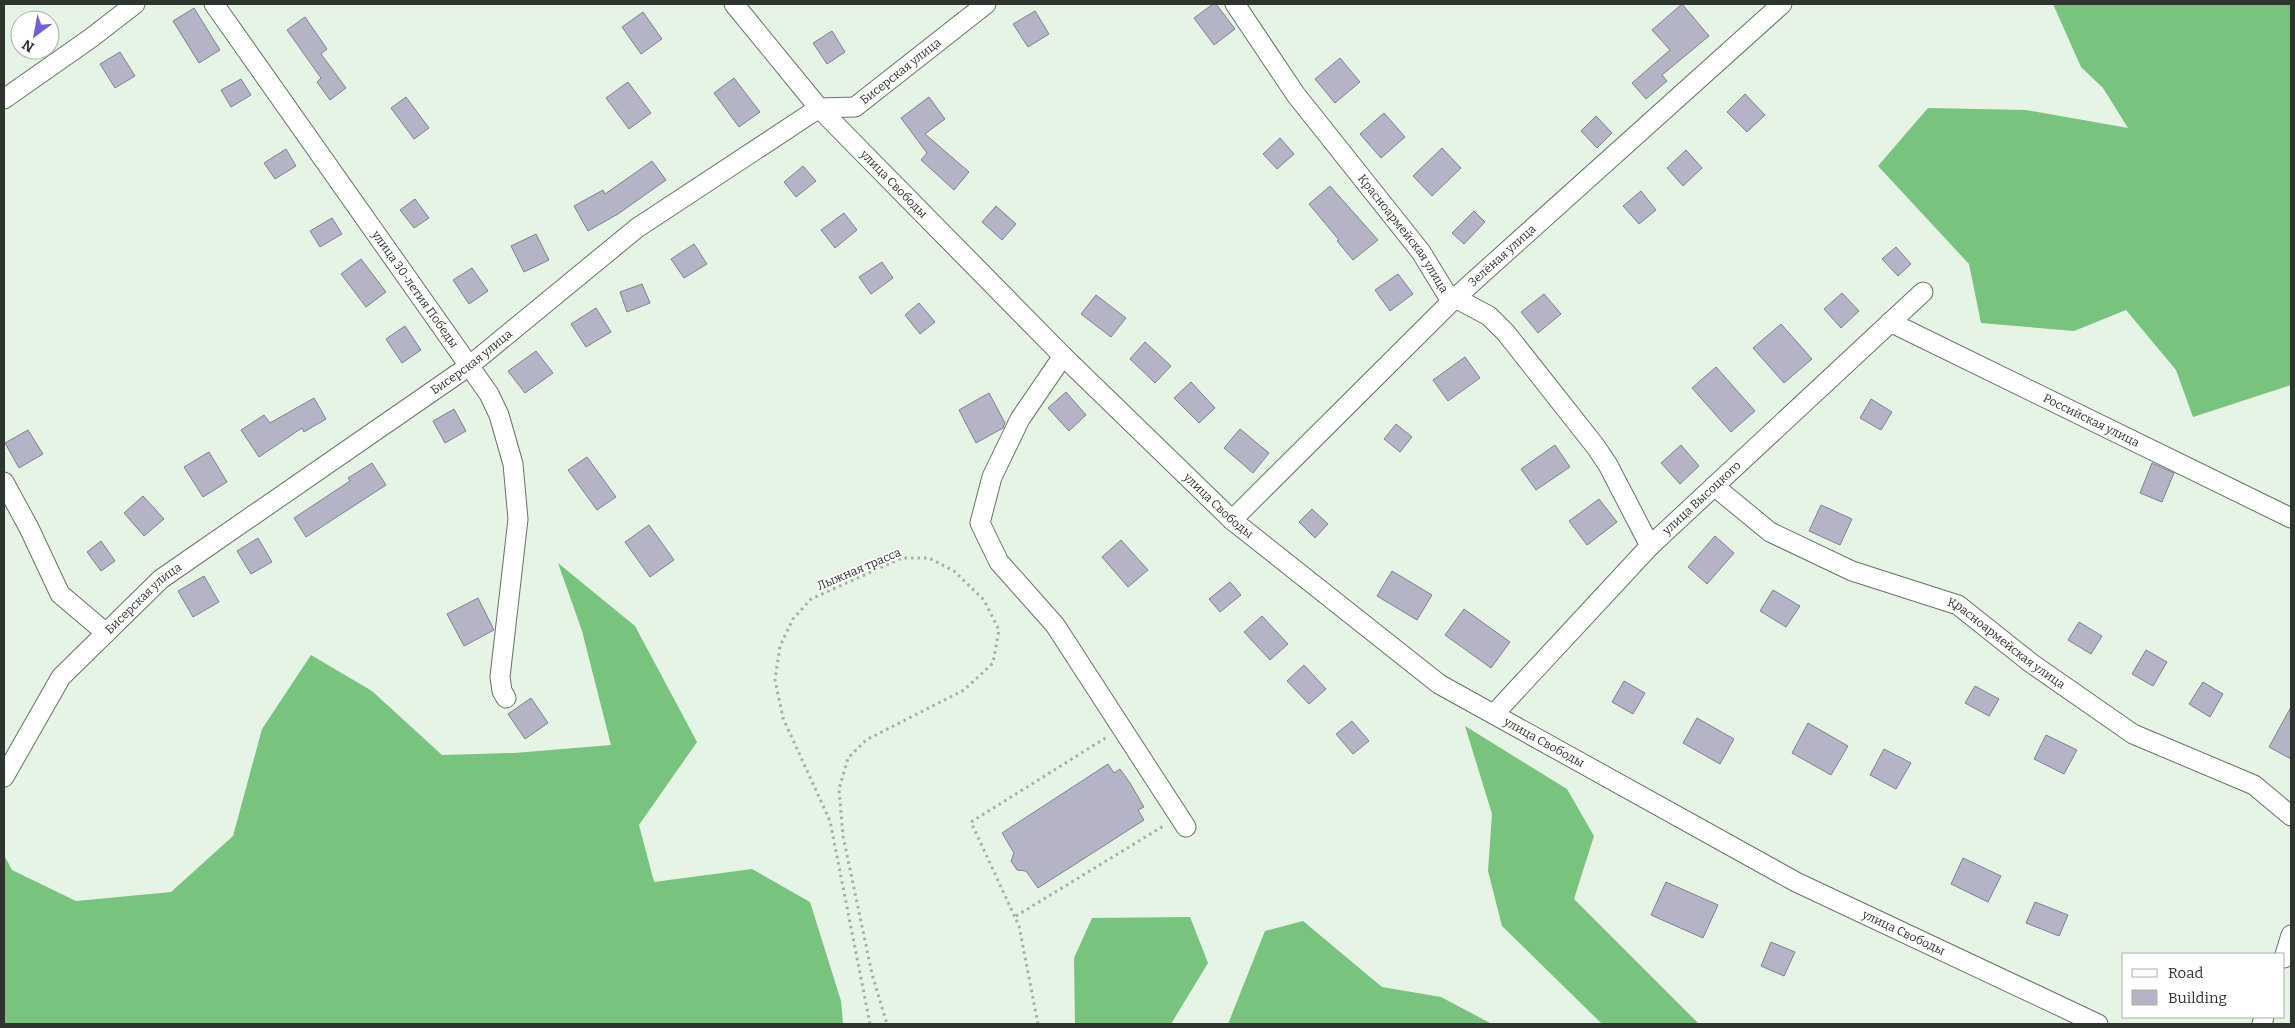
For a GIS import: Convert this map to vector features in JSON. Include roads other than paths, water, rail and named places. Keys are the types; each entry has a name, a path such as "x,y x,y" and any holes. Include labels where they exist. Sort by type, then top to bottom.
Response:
{"street":[{"path":"4,99 61,60 135,4"},
{"name":"улица 30-летия Победы","path":"214,4 470,366 489,394 499,415 513,464 518,520 500,677 502,691 506,698"},
{"name":"улица Свободы","path":"734,4 819,108 1063,356 1232,520 1439,684 1796,882 2098,1024"},
{"name":"Бисерская улица","path":"4,777 61,677 161,579 470,366 637,228 819,108 855,107 986,4"},
{"name":"Красноармейская улица","path":"1235,4 1296,95 1421,252 1446,293 1489,316 1518,348 1596,447 1608,465 1650,546"},
{"name":"Зелёная улица","path":"1232,520 1455,298 1782,4"},
{"name":"улица Высоцкого","path":"1494,714 1650,546 1922,292"},
{"name":"Российская улица","path":"1890,322 2291,518"},
{"path":"1063,356 1020,419 992,478 980,523 999,562 1055,625 1183,822"},
{"path":"4,482 29,528 60,594 106,633"},
{"name":"Красноармейская улица","path":"1714,486 1770,532 1852,571 1958,605 2031,662 2133,734 2254,785 2291,816"},
{"path":"2285,955 2291,935"}]}
